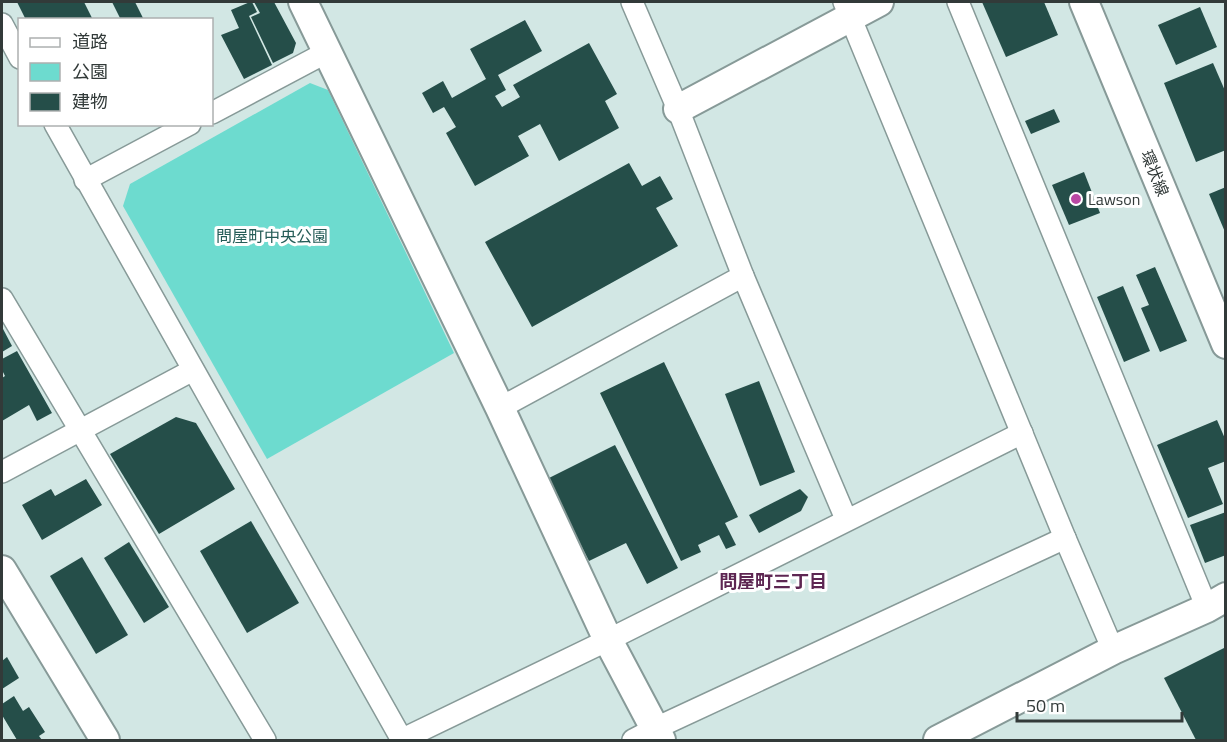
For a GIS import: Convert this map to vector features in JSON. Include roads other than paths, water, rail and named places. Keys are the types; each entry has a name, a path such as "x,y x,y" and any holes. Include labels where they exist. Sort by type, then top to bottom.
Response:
{"street":[{"path":"303,2 500,408 650,736 1065,538"},
{"path":"632,2 678,109 743,276 846,519"},
{"path":"678,109 847,9 879,2"},
{"path":"938,741 1113,650 1216,602 958,2"},
{"name":"環状線","path":"1084,2 1226,344"},
{"path":"847,9 1113,650"},
{"path":"2,24 18,54"},
{"path":"213,112 327,52"},
{"path":"56,126 402,740 1022,433"},
{"path":"85,180 186,126"},
{"path":"500,408 743,276"},
{"path":"2,299 265,741"},
{"path":"2,472 193,370"},
{"path":"2,570 105,741"}],"place":[{"name":"Lawson","path":"1076,199"}],"district":[{"name":"問屋町三丁目","path":"773,581"}],"park label":[{"name":"問屋町中央公園","path":"272,236"}]}
